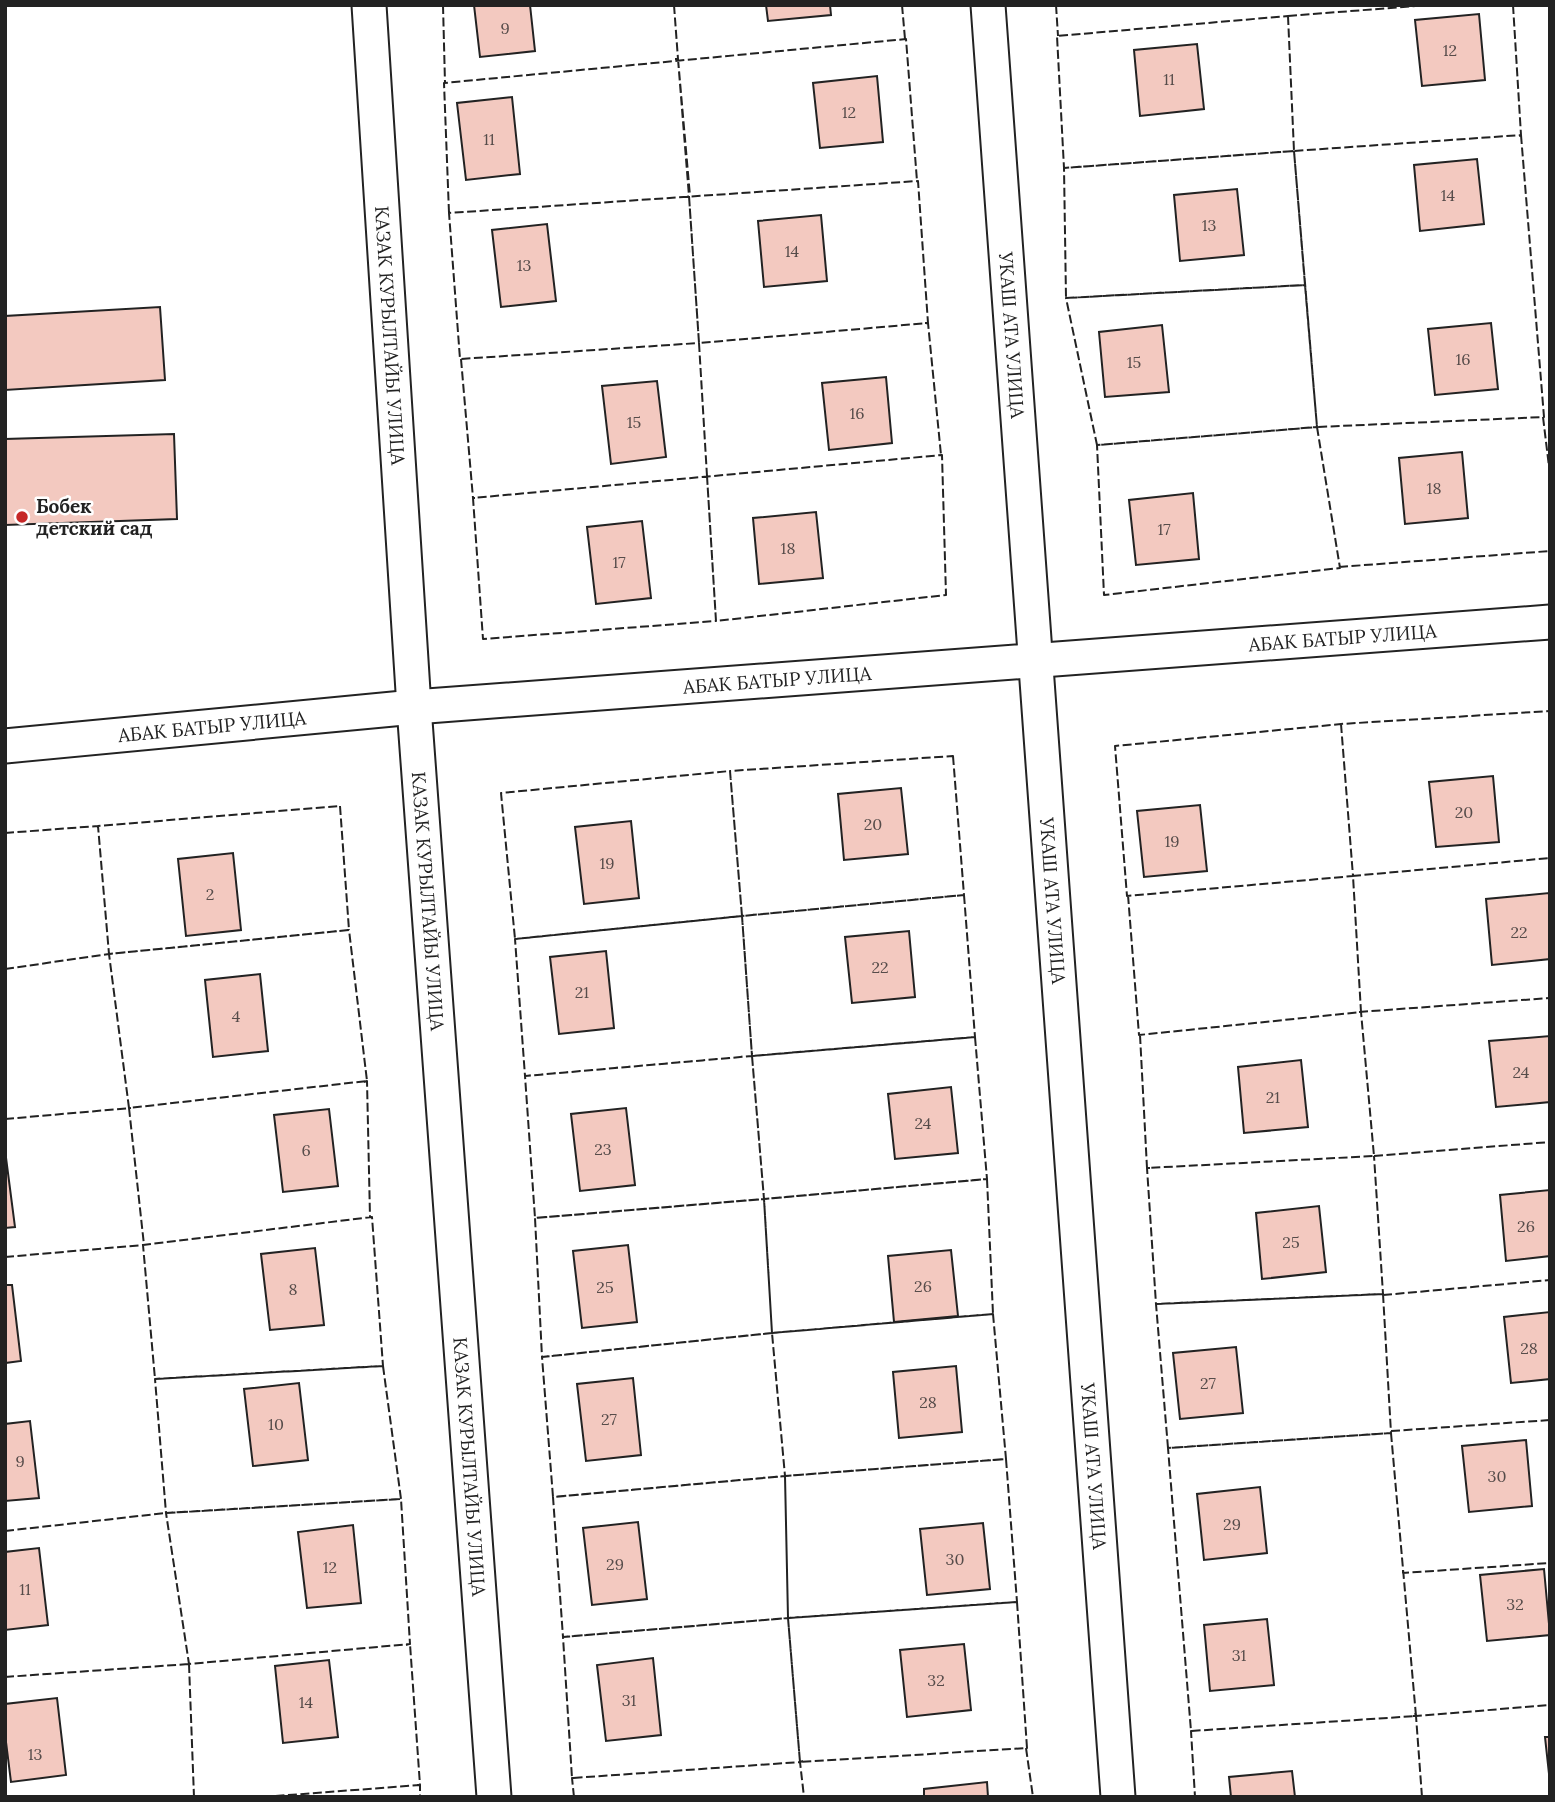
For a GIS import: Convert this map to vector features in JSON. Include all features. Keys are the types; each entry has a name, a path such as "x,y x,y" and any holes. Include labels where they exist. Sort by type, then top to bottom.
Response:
{"street":[{"name":"КАЗАК КУРЫЛТАЙЫ УЛИЦА","path":"369,5 414,707 494,1797"},
{"name":"УКАШ АТА УЛИЦА","path":"988,5 1118,1797"},
{"name":"АБАК БАТЫР УЛИЦА","path":"5,746 414,707 1550,622"}],"building":[{"path":"474,5 530,5 535,51 480,57"},
{"path":"766,5 830,5 831,15 768,21"},
{"path":"1479,14 1485,80 1422,86 1415,20"},
{"path":"1197,44 1204,109 1140,116 1134,50"},
{"path":"877,76 883,142 820,148 813,83"},
{"path":"512,97 520,174 466,180 457,103"},
{"path":"1477,159 1484,224 1420,231 1414,165"},
{"path":"1237,189 1244,255 1180,261 1174,195"},
{"path":"821,215 827,281 764,287 758,221"},
{"path":"547,224 556,301 501,307 492,230"},
{"path":"160,307 165,380 5,390 5,316"},
{"path":"1491,323 1498,389 1435,395 1428,329"},
{"path":"1162,325 1169,392 1105,397 1099,332"},
{"path":"886,377 892,443 829,450 822,383"},
{"path":"657,381 666,457 611,464 602,386"},
{"path":"174,434 177,519 5,525 5,439"},
{"path":"1462,452 1468,518 1405,524 1399,458"},
{"path":"1193,493 1199,559 1136,565 1129,500"},
{"path":"816,512 823,578 759,584 753,518"},
{"path":"642,521 651,598 596,604 587,527"},
{"path":"1493,776 1499,842 1436,847 1429,782"},
{"path":"901,788 908,854 844,860 838,794"},
{"path":"1200,805 1207,871 1144,877 1137,811"},
{"path":"631,821 639,898 584,904 575,827"},
{"path":"233,853 241,930 186,936 178,859"},
{"path":"1549,893 1550,959 1492,965 1486,899"},
{"path":"909,931 915,997 852,1003 845,937"},
{"path":"606,951 614,1028 559,1034 550,957"},
{"path":"260,974 268,1051 213,1057 205,980"},
{"path":"1550,1036 1550,1102 1496,1107 1489,1041"},
{"path":"1301,1060 1308,1127 1244,1133 1238,1067"},
{"path":"951,1087 958,1153 895,1159 888,1094"},
{"path":"626,1108 635,1185 580,1191 571,1114"},
{"path":"329,1109 338,1186 283,1192 274,1115"},
{"path":"5,1150 15,1227 5,1228"},
{"path":"1550,1190 1550,1256 1506,1261 1500,1195"},
{"path":"1319,1206 1326,1272 1262,1279 1256,1213"},
{"path":"628,1245 637,1322 582,1328 573,1251"},
{"path":"315,1248 324,1325 270,1330 261,1254"},
{"path":"951,1250 958,1316 894,1322 888,1256"},
{"path":"5,1285 12,1285 21,1361 5,1363"},
{"path":"1550,1312 1550,1379 1511,1383 1504,1317"},
{"path":"1236,1347 1243,1413 1180,1419 1173,1353"},
{"path":"956,1366 962,1432 899,1438 893,1372"},
{"path":"633,1378 641,1455 586,1461 577,1384"},
{"path":"299,1383 308,1460 253,1466 244,1389"},
{"path":"30,1421 39,1498 5,1501 5,1424"},
{"path":"1526,1440 1532,1506 1469,1512 1462,1446"},
{"path":"1260,1487 1267,1553 1204,1560 1197,1494"},
{"path":"638,1522 647,1599 592,1605 583,1528"},
{"path":"983,1523 990,1589 927,1595 920,1529"},
{"path":"353,1525 361,1603 307,1608 298,1532"},
{"path":"39,1548 48,1625 5,1630 5,1552"},
{"path":"1544,1569 1550,1635 1487,1641 1480,1575"},
{"path":"1267,1619 1274,1685 1210,1691 1204,1625"},
{"path":"964,1644 971,1710 907,1717 900,1650"},
{"path":"653,1658 661,1735 606,1741 597,1665"},
{"path":"329,1660 338,1737 283,1743 275,1666"},
{"path":"57,1698 66,1775 11,1782 5,1734 5,1704"},
{"path":"1545,1737 1550,1737 1550,1783"},
{"path":"1292,1771 1295,1797 1231,1797 1229,1777"},
{"path":"987,1782 988,1797 924,1797 924,1789"}],"fence":[{"path":"443,5 445,83"},
{"path":"674,5 678,59 675,59"},
{"path":"902,5 905,39"},
{"path":"1056,5 1058,36"},
{"path":"1288,16 1428,5"},
{"path":"1513,5 1519,136"},
{"path":"1288,16 1294,151 1064,168 1057,36 1288,16"},
{"path":"449,213 444,83 906,39 917,181"},
{"path":"678,59 687,197"},
{"path":"678,59 690,196"},
{"path":"1521,135 1544,417 1317,427 1294,151 1521,135"},
{"path":"1294,151 1305,285 1066,298 1064,168 1294,151"},
{"path":"689,196 699,343 460,359 449,213 918,181 928,323 699,343 689,196"},
{"path":"1305,285 1317,427 1097,445 1066,298 1305,285"},
{"path":"925,323 928,323 941,455"},
{"path":"699,343 707,476 711,475"},
{"path":"699,343 705,476"},
{"path":"461,359 475,498"},
{"path":"1543,417 1550,475"},
{"path":"1317,427 1340,568 1104,595 1097,445 1317,427"},
{"path":"707,476 716,621 483,639 473,498 942,455 946,595 716,621 707,476"},
{"path":"1339,567 1550,551"},
{"path":"1341,724 1353,876 1127,896 1115,746 1341,724 1550,711"},
{"path":"953,756 964,895 742,916 730,771 953,756"},
{"path":"730,771 742,916 515,939 501,793 730,771"},
{"path":"340,806 349,930 109,954 98,826 340,806"},
{"path":"5,833 98,828"},
{"path":"1352,876 1550,858"},
{"path":"1128,895 1139,1035 1361,1012 1353,876"},
{"path":"964,895 975,1037 752,1056 742,916 964,895"},
{"path":"742,916 752,1056 525,1076 515,939 742,916"},
{"path":"5,969 109,954 349,930 367,1081 129,1108 109,954"},
{"path":"1359,1012 1550,998"},
{"path":"1140,1035 1147,1168 1374,1156 1361,1012"},
{"path":"975,1037 987,1179 764,1199 752,1056 975,1037"},
{"path":"752,1056 764,1199 535,1218 525,1076 752,1056"},
{"path":"364,1082 367,1081 370,1217"},
{"path":"129,1108 144,1245"},
{"path":"5,1119 131,1108"},
{"path":"1374,1156 1550,1142"},
{"path":"1150,1168 1147,1168 1156,1304 1383,1294 1374,1156"},
{"path":"987,1179 993,1314 772,1333 764,1199 987,1179"},
{"path":"772,1333 542,1357 535,1218 764,1199 772,1333 785,1476 553,1497 542,1357 772,1333"},
{"path":"5,1257 143,1245 372,1217 383,1366 155,1379 143,1245"},
{"path":"1383,1295 1550,1280"},
{"path":"1383,1294 1391,1433 1168,1448 1156,1304 1383,1294"},
{"path":"993,1314 1006,1459 785,1476 772,1333 993,1314"},
{"path":"383,1366 401,1499 166,1513 155,1379 383,1366"},
{"path":"1391,1431 1550,1420"},
{"path":"1391,1433 1416,1716 1191,1731 1168,1448 1391,1433"},
{"path":"1006,1459 1017,1602 788,1618 785,1476 1006,1459"},
{"path":"785,1476 788,1618 563,1637 553,1497 785,1476"},
{"path":"5,1531 166,1513 401,1499 410,1644 189,1664 166,1513"},
{"path":"1403,1570 1403,1573 1550,1563"},
{"path":"1017,1602 1027,1748 800,1762 788,1618 1017,1602"},
{"path":"788,1618 800,1762 572,1778 563,1637 788,1618"},
{"path":"263,1797 420,1785 410,1644 406,1645"},
{"path":"189,1664 194,1797"},
{"path":"5,1677 190,1664"},
{"path":"1415,1713 1416,1716 1550,1705"},
{"path":"1413,1716 1416,1716 1422,1797"},
{"path":"1193,1731 1195,1797"},
{"path":"1026,1748 1033,1797"},
{"path":"803,1761 800,1762 804,1797"},
{"path":"574,1778 574,1797"},
{"path":"417,1785 420,1785 420,1797"}],"place":[{"name":"Бобек детский сад","path":"22,517"}]}
